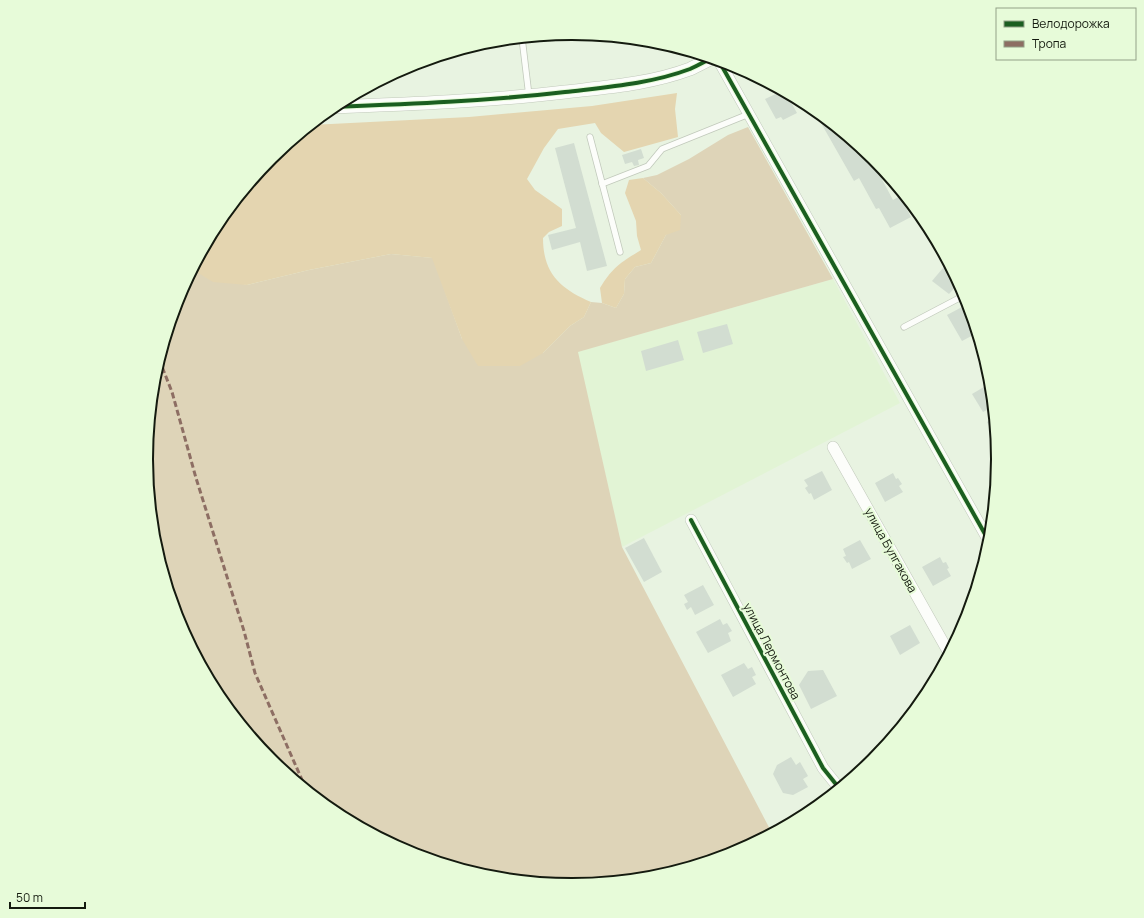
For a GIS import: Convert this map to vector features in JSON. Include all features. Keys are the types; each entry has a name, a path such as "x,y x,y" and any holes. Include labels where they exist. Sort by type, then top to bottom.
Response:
{"street":[{"path":"346,106 529,96 613,86 657,78 690,69 705,61"},
{"path":"723,68 984,533"},
{"name":"улица Булгакова","path":"833,447 946,648"},
{"name":"улица Лермонтова","path":"691,520 823,768 836,784"}],"lane":[{"path":"523,43 529,96"},
{"path":"602,184 648,166 662,149 749,114"},
{"path":"590,137 620,252"},
{"path":"904,327 959,298"}],"shaded area":[{"path":"677,93 675,109 678,137 624,152 601,133 595,123 558,129 544,148 527,179 535,190 562,209 562,226 549,232 543,238 546,261 550,271 563,286 571,292 591,302 584,317 570,326 543,353 520,366 478,366 462,339 432,258 391,254 309,270 247,285 213,282 197,272 209,249 224,226 257,183 296,144 320,125 469,117 592,106"},
{"path":"748,127 833,279 578,352 622,547 769,828 707,856 680,864 627,874 572,878 517,874 464,864 437,856 387,835 362,822 317,791 296,774 257,735 224,692 209,668 196,644 175,594 161,541 157,514 153,459 154,432 161,377 167,351 175,324 196,274 197,272 247,285 309,270 391,254 433,258 462,339 543,353 570,326 584,317 591,302 602,303 616,308 624,294 625,279 635,267 651,263 666,235 681,215 661,193 643,178 657,175 689,159 728,135"},
{"path":"643,178 661,193 681,215 680,230 666,235 651,263 635,267 625,279 624,294 616,308 602,303 600,288 609,275 618,266 641,250 637,236 636,221 625,193 629,180"},
{"path":"833,279 900,403 622,547 577,352"}],"building":[{"path":"777,93 791,102 797,113 783,120 781,117 776,119 765,99"},
{"path":"821,123 848,144 868,163 880,176 893,200 898,197 911,217 890,228 879,208 876,209 859,178 854,181"},
{"path":"574,143 607,266 587,271 580,242 552,250 548,235 576,228 555,148"},
{"path":"641,149 644,158 638,160 639,165 634,166 632,162 625,164 622,155"},
{"path":"944,267 954,288 949,294 932,281"},
{"path":"962,307 972,335 962,341 947,315"},
{"path":"727,324 733,344 703,353 697,332"},
{"path":"678,340 684,360 646,371 641,351"},
{"path":"984,387 988,410 983,412 972,394"},
{"path":"822,471 832,490 814,500 811,493 809,494 805,488 808,486 804,480"},
{"path":"893,473 896,479 898,478 902,484 899,486 903,492 885,502 875,483"},
{"path":"644,538 662,572 644,582 625,548"},
{"path":"860,540 871,559 852,569 849,562 847,563 843,557 846,556 843,549"},
{"path":"940,557 943,563 946,562 949,568 947,569 951,576 933,586 922,567"},
{"path":"703,585 714,605 695,615 691,607 687,610 684,604 688,602 684,595"},
{"path":"720,619 723,625 727,623 732,631 728,633 731,641 708,653 696,632"},
{"path":"910,625 920,643 900,655 890,636"},
{"path":"744,663 748,669 752,667 756,675 752,677 756,684 733,697 721,675"},
{"path":"823,670 837,696 811,709 799,685 808,671"},
{"path":"791,757 796,765 800,762 808,776 803,779 808,787 793,795 783,793 773,774 777,765"}],"marked path":[{"path":"163,369 172,392 196,478 244,631 255,673 301,778"}],"cycle path":[{"path":"346,106 478,100 536,95 644,82 690,69 705,61"},
{"path":"723,68 984,533"},
{"path":"691,520 823,768 836,784"}]}
